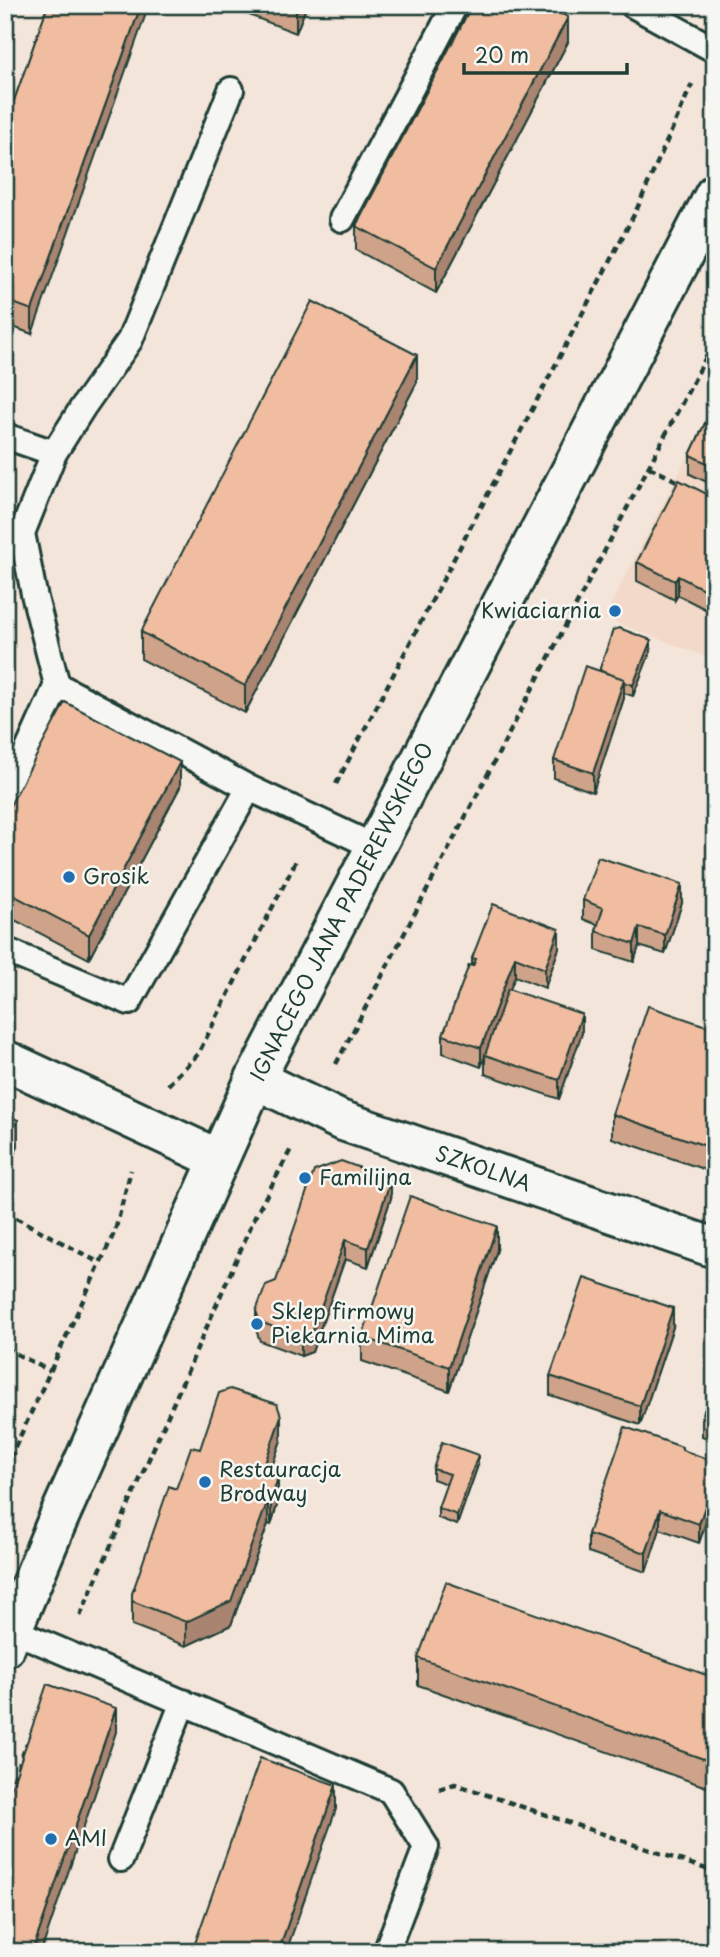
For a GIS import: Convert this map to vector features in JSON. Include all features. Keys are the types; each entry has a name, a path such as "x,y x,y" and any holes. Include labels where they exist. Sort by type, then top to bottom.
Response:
{"street":[{"name":"IGNACEGO JANA PADEREWSKIEGO","path":"9,1639 56,1524 255,1079 715,194"},
{"path":"5,1060 218,1159"},
{"name":"SZKOLNA","path":"255,1079 340,1120 715,1248"}],"lane":[{"path":"342,219 455,5"},
{"path":"633,5 711,48"},
{"path":"5,801 57,685 22,533 54,453 130,340 232,90"},
{"path":"5,436 54,453"},
{"path":"57,685 249,788 376,848"},
{"path":"5,950 129,1002 249,788"},
{"path":"9,1639 65,1652 391,1791 426,1847 386,1952"},
{"path":"121,1859 183,1702"}],"path":[{"path":"5,1469 114,1231 130,1170 167,1086 198,1054 317,820 636,211 711,48"},
{"path":"65,1652 255,1217 715,341"},
{"path":"649,467 693,489"},
{"path":"5,1212 100,1263"},
{"path":"5,1348 50,1370"},
{"path":"5,1802 28,1741"},
{"path":"398,1802 455,1784 715,1872"}],"shaded area":[{"path":"715,403 715,660 604,618"}],"building":[{"path":"48,5 141,5 32,310 5,300 5,126"},
{"path":"472,5 545,5 568,17 436,268 356,226"},
{"path":"312,301 417,355 245,686 141,632"},
{"path":"715,402 715,467 690,455"},
{"path":"679,480 715,498 715,595 678,576 675,581 637,562"},
{"path":"619,628 651,640 633,685 601,671 600,668 613,630"},
{"path":"585,666 624,679 593,773 554,760"},
{"name":"Grosik","path":"65,702 180,762 89,935 5,891 5,815"},
{"path":"598,857 682,884 665,935 639,927 634,944 596,931 603,908 583,900"},
{"path":"493,904 559,929 545,969 515,957 481,1048 443,1035 469,965 473,966 476,959 472,958"},
{"path":"508,989 582,1014 559,1080 485,1055"},
{"path":"648,1006 715,1029 715,1149 612,1114"},
{"path":"5,1114 18,1120 5,1145"},
{"path":"341,1161 391,1179 368,1248 345,1240 312,1333 301,1337 260,1322 256,1311 266,1285 276,1281 314,1171"},
{"path":"410,1196 497,1226 449,1367 362,1337"},
{"path":"584,1278 673,1308 640,1406 550,1376"},
{"path":"715,1381 715,1422 702,1417"},
{"path":"230,1389 277,1404 281,1416 262,1472 278,1477 231,1601 186,1622 132,1601 132,1594 169,1486 176,1489 191,1447 200,1449 219,1393"},
{"path":"625,1427 715,1462 715,1477 699,1524 660,1510 646,1553 588,1534"},
{"path":"442,1442 478,1455 457,1515 438,1508 450,1474 433,1469"},
{"path":"446,1582 715,1678 715,1763 418,1658"},
{"path":"47,1684 116,1708 32,1952 5,1952 5,1806"},
{"path":"260,1758 336,1785 278,1952 192,1952"}],"place":[{"name":"Kwiaciarnia","path":"615,611"},
{"name":"Grosik","path":"69,877"},
{"name":"Familijna","path":"305,1178"},
{"name":"Sklep firmowy Piekarnia Mima","path":"257,1324"},
{"name":"Restauracja Brodway","path":"205,1482"},
{"name":"AMI","path":"51,1839"}]}
